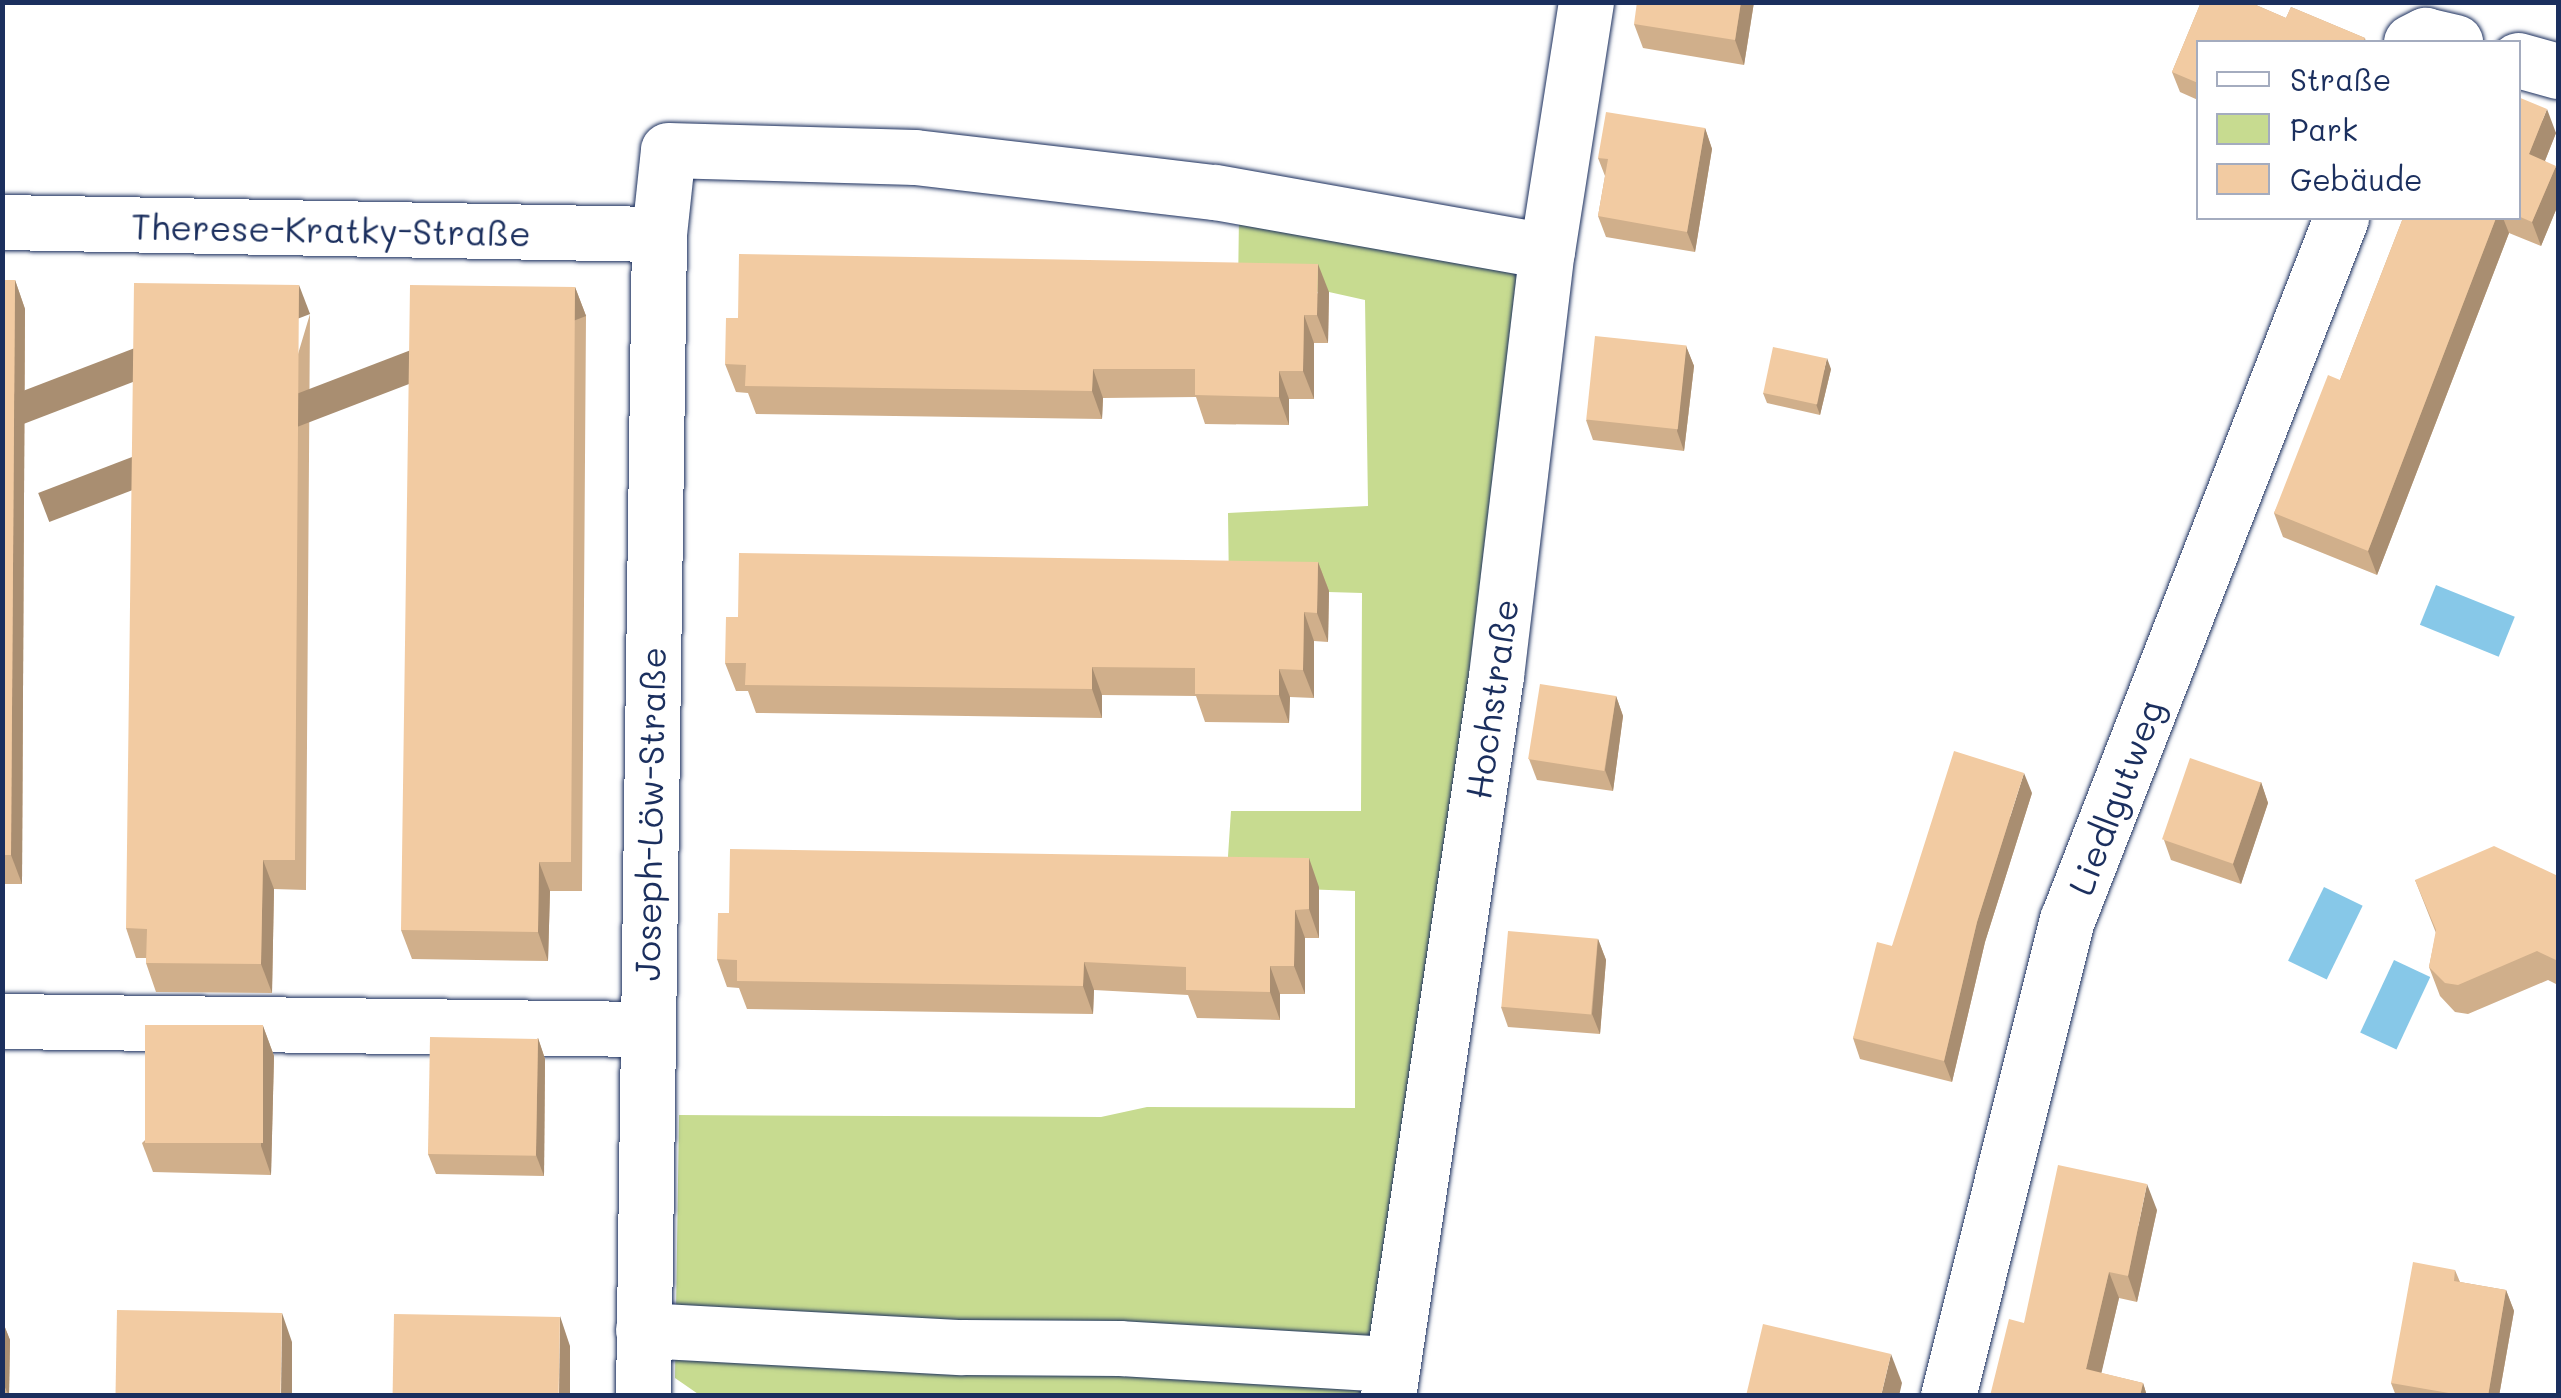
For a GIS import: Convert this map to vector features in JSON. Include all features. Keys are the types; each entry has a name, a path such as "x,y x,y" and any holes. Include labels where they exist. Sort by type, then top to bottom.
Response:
{"street":[{"name":"Hochstraße","path":"1391,1380 1496,676 1547,251 1586,2"},
{"path":"2415,40 2425,35 2446,40"},
{"path":"2521,61 2558,72"},
{"name":"Joseph-Löw-Straße","path":"643,1396 658,234 668,150 952,162 1215,192 1547,251"},
{"name":"Liedlgutweg","path":"1948,1396 2067,920 2340,220"},
{"name":"Therese-Kratky-Straße","path":"2,222 658,234"},
{"path":"2,1021 646,1029"},
{"path":"644,1330 962,1347 1120,1348 1391,1380"}],"green space":[{"path":"1239,214 1517,272 1524,320 1365,1395 701,1396 675,1378 679,1115 1101,1117 1147,1107 1355,1108 1355,891 1226,886 1231,811 1361,811 1362,593 1229,589 1228,513 1368,506 1365,300 1329,292 1238,291"}],"water":[{"path":"2436,585 2515,617 2499,657 2420,625"},
{"path":"2324,887 2363,906 2327,980 2288,961"},
{"path":"2394,960 2430,977 2396,1049 2360,1033"}],"building":[{"path":"1637,2 1741,2 1735,40 1634,24"},
{"path":"2201,2 2249,2 2286,18 2291,7 2365,38 2196,40 2196,82 2172,72"},
{"path":"2521,98 2547,109 2529,154 2556,166 2532,222 2521,217"},
{"path":"1606,112 1705,128 1687,232 1598,216 1608,159 1598,158"},
{"path":"2402,220 2495,220 2368,551 2274,513 2328,375 2340,380"},
{"path":"739,254 1318,264 1317,315 1304,315 1303,371 1279,371 1279,397 1195,395 1195,369 1093,369 1092,391 745,386 746,365 725,364 726,318 738,318"},
{"path":"2,280 15,280 11,855 2,855"},
{"path":"134,283 299,285 295,860 263,860 261,964 146,963 147,929 126,928"},
{"path":"410,285 575,287 571,862 539,862 538,932 401,930"},
{"path":"1595,336 1686,346 1678,429 1586,420"},
{"path":"1773,347 1827,358 1817,404 1763,393"},
{"path":"739,553 1318,562 1317,613 1304,612 1303,670 1279,669 1279,695 1195,694 1195,668 1092,667 1092,689 745,685 746,663 725,663 726,617 738,617"},
{"path":"1540,684 1616,696 1604,771 1528,759"},
{"path":"1954,751 2024,773 1977,922 1944,1061 1853,1038 1877,942 1892,946"},
{"path":"2190,758 2261,782 2233,864 2162,839"},
{"path":"2494,846 2558,876 2558,961 2537,951 2458,985 2445,983 2429,967 2436,930 2415,880"},
{"path":"730,849 1309,858 1309,909 1295,910 1294,966 1270,966 1270,992 1186,990 1186,967 1084,962 1083,986 737,981 737,960 717,959 718,913 729,913"},
{"path":"1508,931 1598,939 1591,1015 1501,1007"},
{"path":"145,1025 263,1025 263,1143 145,1143"},
{"path":"430,1037 538,1039 536,1156 428,1154"},
{"path":"2058,1165 2147,1184 2128,1276 2109,1272 2086,1369 2143,1383 2140,1396 1990,1396 2009,1319 2024,1323"},
{"path":"2413,1262 2455,1270 2454,1281 2506,1290 2488,1396 2391,1383"},
{"path":"117,1310 282,1313 281,1396 115,1396"},
{"path":"394,1314 560,1317 559,1396 393,1396"},
{"path":"1763,1324 1891,1354 1881,1396 1746,1396"}]}
